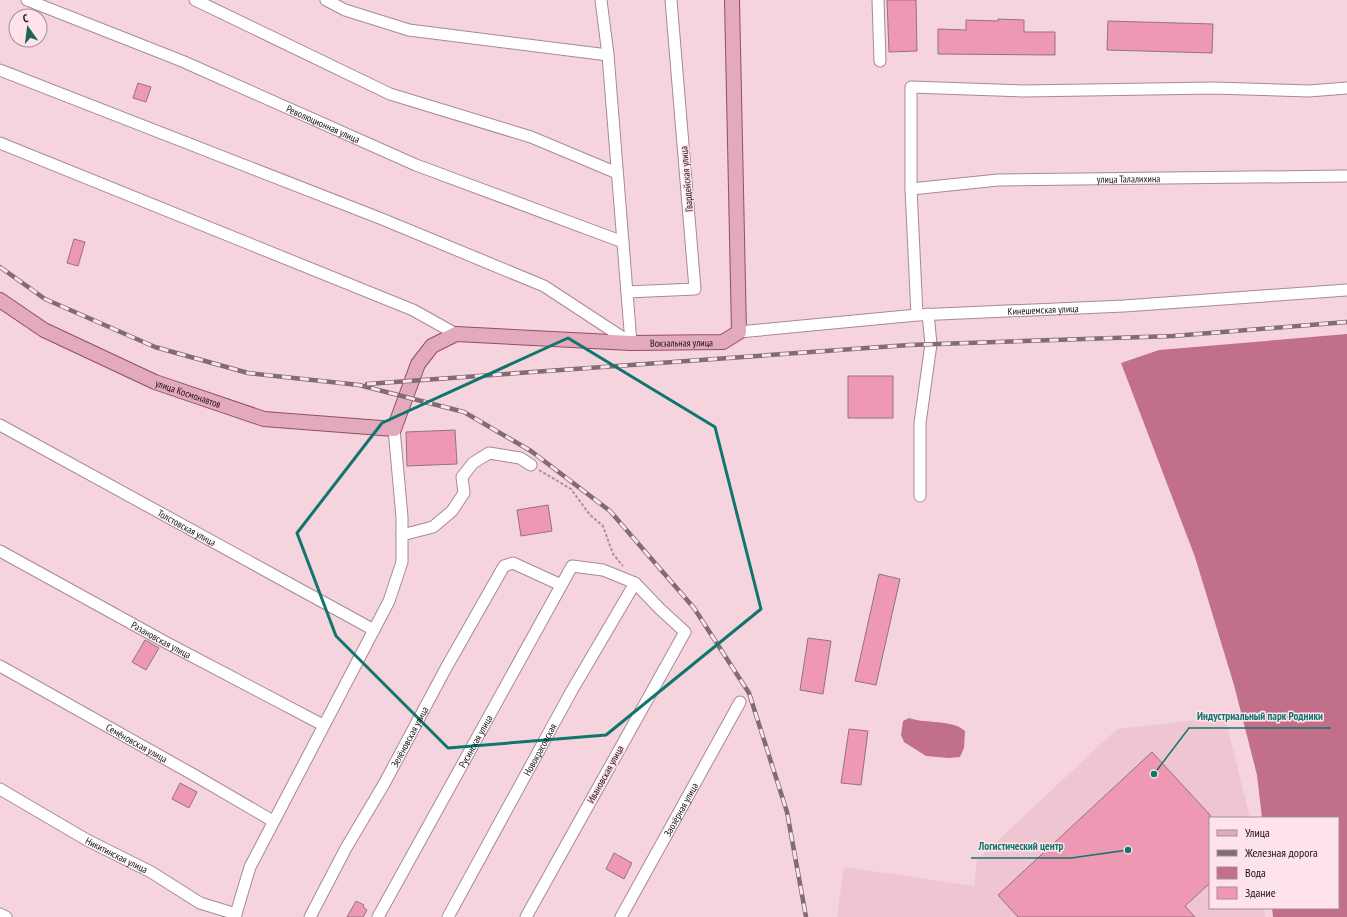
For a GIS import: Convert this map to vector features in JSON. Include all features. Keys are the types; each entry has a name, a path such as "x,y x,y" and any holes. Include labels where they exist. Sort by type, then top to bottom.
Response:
{"main road":[{"path":"732,0 739,332"},
{"name":"улица Космонавтов","path":"0,300 44,330 155,382 264,418 394,429"},
{"name":"Вокзальная улица","path":"394,429 418,364 432,346 456,334 630,343 723,342 739,332"}],"street":[{"name":"Революционная улица","path":"27,0 182,61 416,165 623,242"},
{"path":"195,0 390,94 531,137 617,173"},
{"path":"326,0 345,10 409,30 608,55"},
{"path":"601,0 608,55 630,343"},
{"name":"Гвардейская улица","path":"626,292 695,289 671,0"},
{"path":"878,0 880,61"},
{"path":"0,70 382,219 544,286 630,343"},
{"path":"920,496 920,423 931,344 922,314 911,188 910,87 1024,91 1213,88 1309,91 1347,88"},
{"path":"0,143 414,310 456,334"},
{"name":"улица Талалихина","path":"911,188 998,180 1347,176"},
{"name":"Кинешемская улица","path":"739,332 922,314 1124,306 1347,290"},
{"name":"Толстовская улица","path":"0,425 374,630"},
{"path":"236,916 250,867 389,601 402,562 402,516 394,429"},
{"path":"402,535 433,526 452,511 464,493 462,477 473,463 489,453 520,458 531,466"},
{"name":"Разановская улица","path":"0,551 167,643 323,725"},
{"name":"Зелёновская улица","path":"310,917 346,848 384,784 446,668 504,566 513,563 562,585"},
{"name":"Русинская улица","path":"378,917 572,566 603,570 635,583"},
{"name":"Ивановская улица","path":"526,917 685,632 635,583"},
{"name":"Новокрасовская","path":"448,917 571,692 635,583"},
{"name":"Семёновская улица","path":"0,666 273,821"},
{"name":"Заозёрная улица","path":"621,917 740,702"},
{"name":"Никитинская улица","path":"0,789 87,840 151,872 200,903 236,916"},
{"path":"0,914 6,917"}],"path":[{"path":"531,466 571,489 590,515 603,526 613,554 635,583"}],"highlighted area":[{"path":"568,338 715,427 761,609 606,735 448,748 336,636 297,533 382,423"}],"shaded area":[{"path":"1225,717 1250,817 1209,817 1209,909 1264,909 1265,917 837,917 844,867 974,886 977,860 1117,729"}],"water":[{"path":"1347,334 1347,917 1273,917 1272,909 1339,909 1339,817 1262,817 1257,775 1234,685 1195,557 1121,363 1159,350"},
{"path":"909,718 946,723 960,727 965,731 964,748 960,757 949,758 926,756 904,742 901,735 903,721"}],"building":[{"path":"887,0 916,0 917,51 889,52"},
{"path":"998,19 1024,20 1024,32 1055,32 1055,55 938,54 938,29 966,30 966,20 998,21"},
{"path":"1108,21 1213,24 1212,53 1107,50"},
{"path":"138,83 151,87 146,102 133,98"},
{"path":"74,239 85,242 78,266 67,263"},
{"path":"848,376 893,376 893,418 848,418"},
{"path":"455,430 457,464 407,466 406,432"},
{"path":"548,505 552,531 521,536 517,510"},
{"path":"879,574 900,579 876,685 855,681"},
{"path":"808,638 831,641 823,694 800,690"},
{"path":"145,640 159,648 146,670 132,662"},
{"path":"849,729 868,731 861,785 841,783"},
{"path":"1152,752 1210,815 1209,884 1185,906 1195,917 1018,917 998,895"},
{"path":"180,783 197,792 189,808 172,799"},
{"path":"614,853 632,863 624,879 606,869"},
{"path":"356,901 364,905 363,907 367,910 363,917 347,917"}],"railway":[{"path":"0,267 45,299 155,347 248,373 359,385 464,412 531,451 610,511 694,608 749,693 787,812 806,917"},
{"path":"367,384 909,345 1173,336 1347,322"}],"place":[{"name":"Индустриальный парк Родники","path":"1154,774"},
{"name":"Логистический центр","path":"1128,850"}]}
